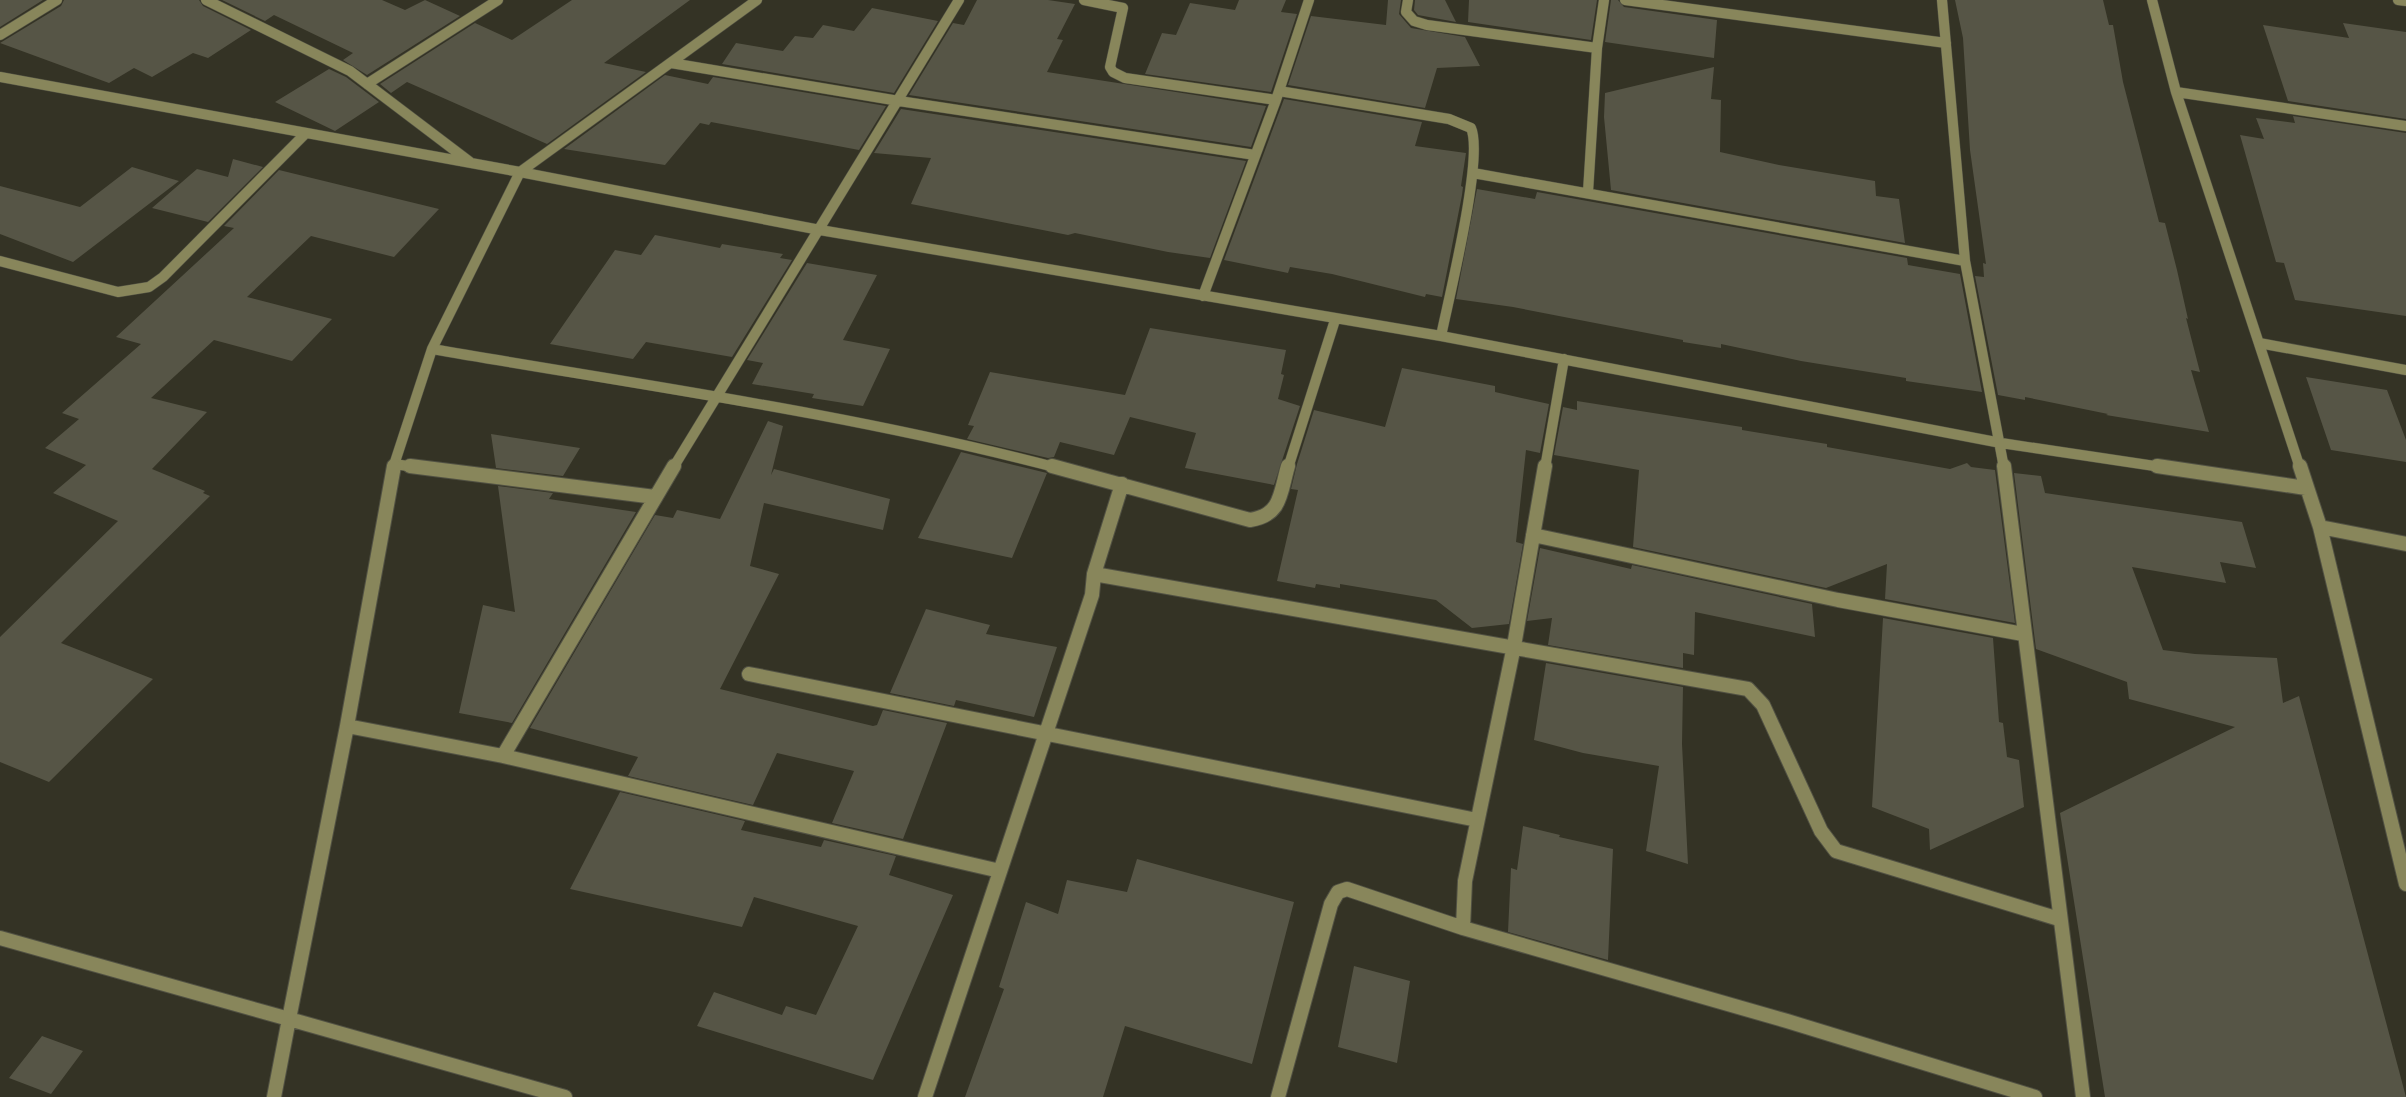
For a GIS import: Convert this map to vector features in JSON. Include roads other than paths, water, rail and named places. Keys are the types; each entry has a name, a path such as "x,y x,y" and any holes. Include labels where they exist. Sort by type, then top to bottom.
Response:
{"street":[{"path":"0,35 57,0"},
{"path":"206,0 350,71 473,164"},
{"path":"367,84 498,0"},
{"path":"274,1097 347,726 394,464 432,349 520,172 757,0"},
{"path":"503,756 655,497 959,0"},
{"path":"1084,0 1123,8 1110,67 1113,72 1125,78 1277,96 1462,123 1471,128 1475,137 1473,173 1441,336"},
{"path":"1203,296 1277,96 1309,0"},
{"path":"1408,0 1406,12 1414,21 1427,25 1597,48"},
{"path":"1588,192 1597,48 1604,0"},
{"path":"1624,0 1946,43"},
{"path":"1942,0 1965,261 2001,443 2022,634 2083,1097"},
{"path":"2152,0 2176,92 2320,527 2406,884"},
{"path":"2398,0 2406,1"},
{"path":"671,63 899,101 1255,155"},
{"path":"0,77 520,172 820,230 1335,320 1441,336 2001,443 2306,488"},
{"path":"2176,92 2406,126"},
{"path":"0,261 118,292 149,287 163,277 306,133"},
{"path":"1473,173 1965,261"},
{"path":"432,349 933,438 1122,484 1250,520 1264,518 1274,511 1335,320"},
{"path":"2259,343 2406,370"},
{"path":"1463,928 1465,881 1514,646 1564,359"},
{"path":"394,464 655,497"},
{"path":"925,1097 1092,595 1094,574 1122,484"},
{"path":"2320,527 2406,544"},
{"path":"1533,535 1838,600 2022,634"},
{"path":"1094,574 1514,646 1748,689 1763,705 1821,831 1836,851 2059,919"},
{"path":"749,674 1477,820"},
{"path":"347,726 503,756 1000,871"},
{"path":"1278,1097 1331,904 1338,892 1347,889 1463,928 1787,1021 2035,1097"},
{"path":"0,938 565,1097"}]}
